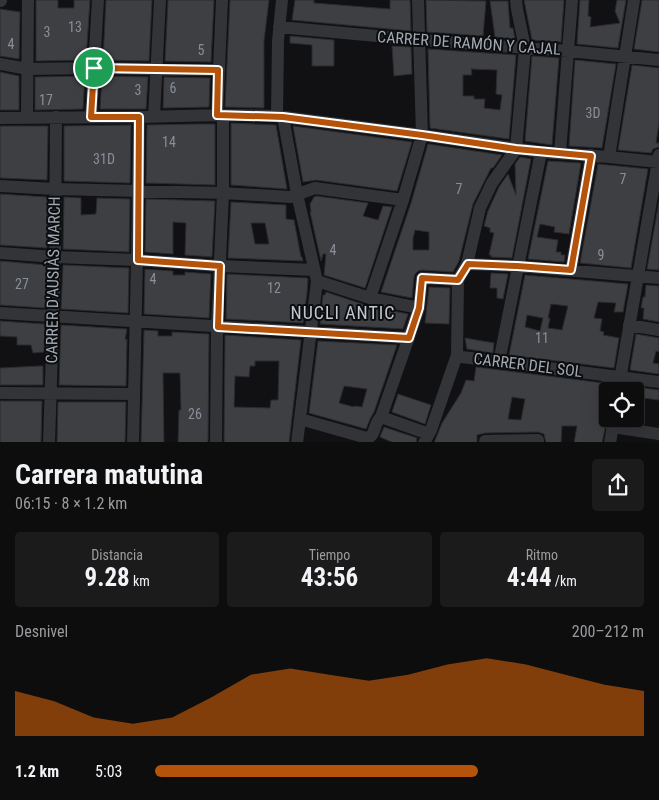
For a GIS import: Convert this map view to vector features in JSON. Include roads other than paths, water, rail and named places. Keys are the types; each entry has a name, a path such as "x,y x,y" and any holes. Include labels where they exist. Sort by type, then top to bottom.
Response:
{"street":[{"path":"27,117 28,0"},
{"path":"91,117 98,0"},
{"path":"154,117 160,0"},
{"path":"216,442 222,193 218,70 222,0"},
{"path":"282,0 278,41 280,116 315,275 297,442"},
{"path":"370,298 403,200 422,135 418,0"},
{"path":"381,417 427,438 456,355 458,280 468,264 480,208 492,183 516,149 525,48 516,0"},
{"path":"560,153 572,0"},
{"path":"609,156 634,0"},
{"name":"CARRER DE RAMÓN Y CAJAL","path":"279,26 659,60"},
{"path":"0,64 28,68 218,70"},
{"path":"0,118 280,116 540,152 658,158 653,226 638,276 619,382"},
{"name":"CARRER D'AUSIÀS MARCH","path":"50,442 55,257 56,117"},
{"path":"133,442 138,260 139,117"},
{"path":"500,362 540,152"},
{"path":"571,270 591,156"},
{"path":"0,186 290,197 315,188 403,200"},
{"path":"0,253 138,260 315,275 370,298 419,308"},
{"path":"468,264 517,266 659,278"},
{"path":"300,419 366,440 372,435 378,419 381,417 419,308 422,278 458,280"},
{"path":"0,313 409,338"},
{"path":"629,325 659,330"},
{"name":"CARRER DEL SOL","path":"456,355 659,382"},
{"path":"0,393 134,394"},
{"path":"610,442 612,427"},
{"path":"630,427 659,434"},
{"path":"485,442 538,441"}],"district":[{"name":"NUCLI ANTIC","path":"343,312"}]}
